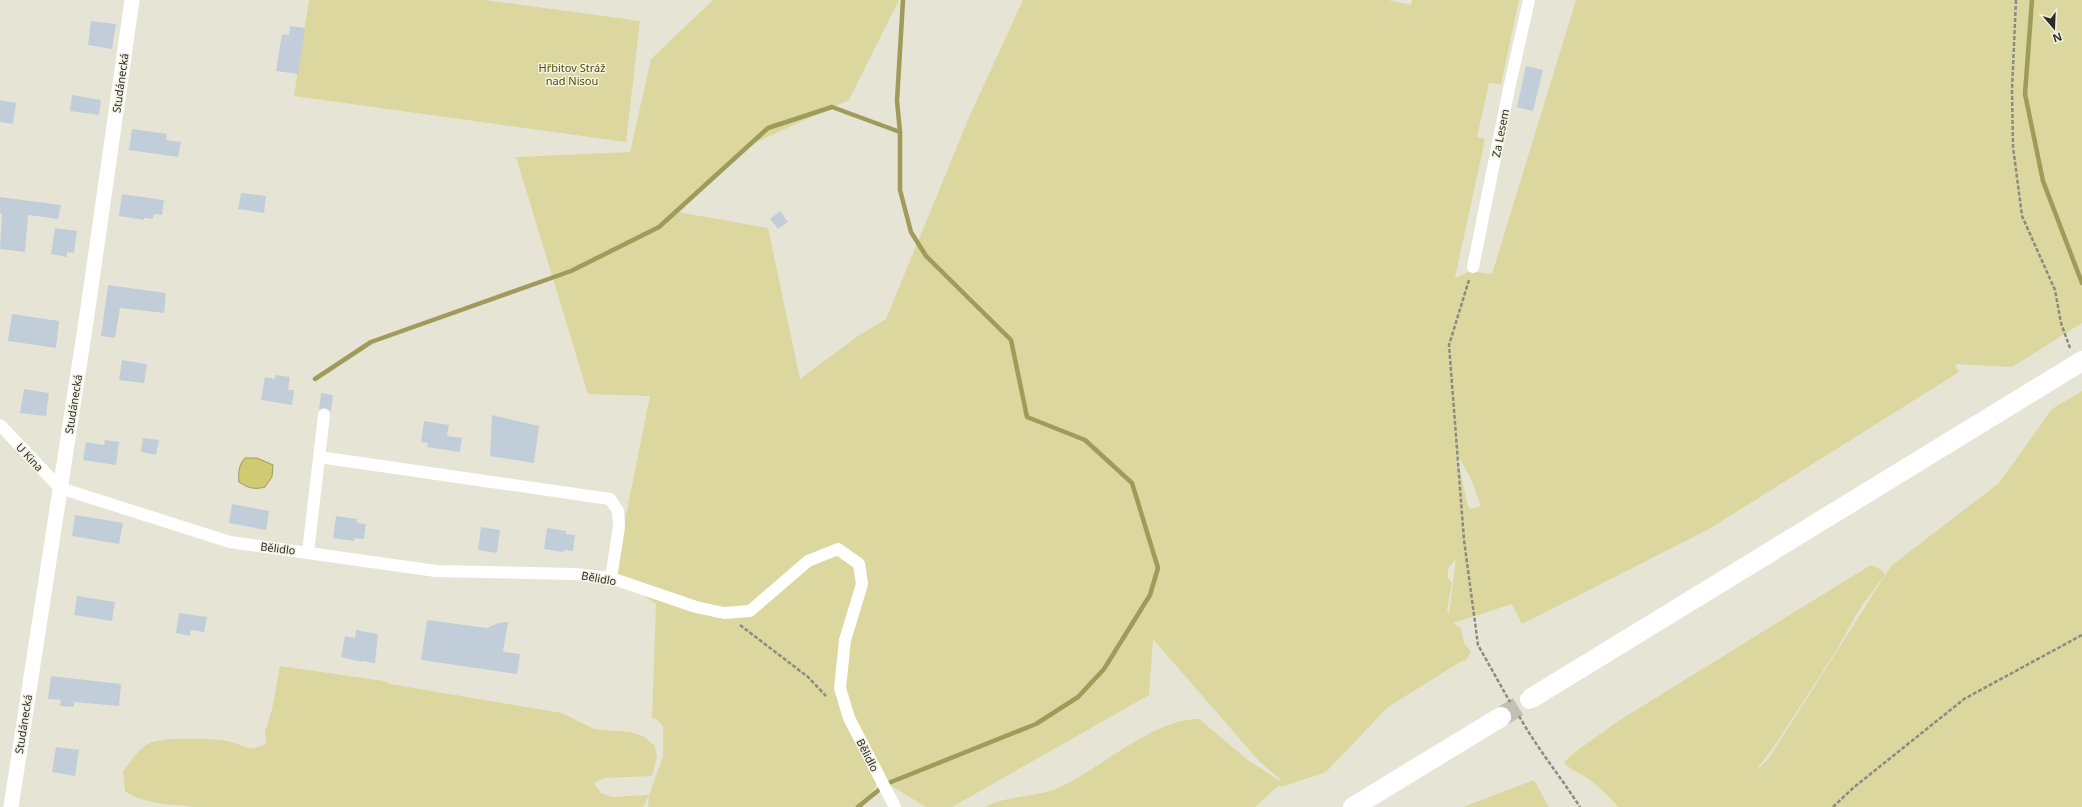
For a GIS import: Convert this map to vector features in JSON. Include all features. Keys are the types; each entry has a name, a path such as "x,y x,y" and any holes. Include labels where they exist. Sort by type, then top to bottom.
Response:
{"main road":[{"path":"1530,699 2082,361"},
{"path":"1353,807 1501,717"}],"street":[{"name":"Studánecká","path":"10,807 60,488 132,0"},
{"name":"Za Lesem","path":"1473,267 1510,84 1529,0"},
{"path":"308,552 324,415"},
{"name":"U Kina","path":"0,425 60,488"},
{"path":"319,457 610,499 618,511 618,527 611,578"},
{"name":"Bělidlo","path":"60,488 230,542 436,571 575,574 611,578 696,607 724,613 750,611 808,561 838,549 859,564 862,584 845,640 840,688 849,718 895,807"}],"path":[{"path":"2016,0 2012,90 2013,146 2022,216 2055,290 2061,323"},
{"path":"1473,267 1449,345 1464,540 1478,645"},
{"path":"724,613 808,677 829,698"},
{"path":"1833,807 1853,788 1964,699 2082,635"},
{"path":"1556,771 1580,807"}],"green space":[{"name":"Hřbitov Stráž nad Nisou","path":"309,0 485,0 640,21 626,142 294,96"},
{"path":"713,0 899,0 849,100 748,146 678,212 768,228 800,379 858,336 886,319 970,115 1023,0 1388,0 1411,5 1412,0 1519,0 1501,84 1489,83 1477,137 1485,139 1455,278 1470,271 1492,274 1576,0 2082,0 2082,323 2012,367 1955,364 1959,372 1709,529 1522,624 1512,604 1453,623 1461,628 1464,643 1471,652 1466,660 1460,662 1388,707 1326,772 1281,787 1279,785 1255,807 985,807 1002,800 1040,794 1058,788 1074,780 1127,746 1163,727 1181,721 1199,719 1249,761 1280,781 1281,780 1258,760 1153,639 1149,695 952,807 926,807 880,779 863,807 648,807 649,795 663,757 663,726 655,718 652,718 656,604 614,575 650,396 588,394 516,157 630,152 651,59","holes":["1456,452 1470,477 1481,506 1470,509 1468,506","1456,559 1449,614 1447,611 1452,583 1448,578 1448,568"]},
{"path":"2082,391 2082,807 1618,807 1595,784 1570,768 1564,762 1575,752 1620,720 1869,566 1874,566 1883,571 1885,575 1862,605 1834,654 1777,742 1755,772 1769,758 1891,566 1999,483 2052,409"},
{"path":"280,666 384,681 390,684 562,713 594,729 630,732 643,736 655,746 657,757 652,776 604,778 594,783 601,793 612,797 649,795 643,807 195,807 158,803 132,796 125,791 123,771 134,756 144,746 155,741 204,739 227,741 252,749 266,744 265,732 272,709"},
{"path":"1534,780 1549,807 1463,807"}],"shaded area":[{"path":"245,458 257,458 273,465 272,477 265,487 251,488 239,482 239,469"}],"building":[{"path":"91,21 116,24 112,49 88,45"},
{"path":"290,26 305,28 298,74 276,71 282,34 289,35"},
{"path":"1526,66 1543,70 1533,111 1517,107"},
{"path":"72,95 101,100 99,115 70,111"},
{"path":"0,100 16,103 13,124 0,122"},
{"path":"132,129 167,134 166,140 181,142 178,157 129,150"},
{"path":"241,193 266,196 264,213 238,209"},
{"path":"122,194 164,200 162,215 154,214 153,219 144,218 144,220 119,216"},
{"path":"0,197 61,205 58,219 28,215 25,252 0,249 2,214 0,213"},
{"path":"780,211 788,222 778,229 770,219"},
{"path":"55,228 77,231 74,253 67,252 67,257 51,254"},
{"path":"108,285 166,293 164,313 120,308 115,338 101,336"},
{"path":"12,314 59,321 56,348 8,341"},
{"path":"122,360 147,364 144,383 119,380"},
{"path":"275,375 290,377 288,390 294,390 292,405 261,400 265,377 275,379"},
{"path":"24,389 49,393 46,416 20,413"},
{"path":"321,393 333,395 331,411 325,408 319,409"},
{"path":"492,415 539,426 534,463 490,456"},
{"path":"424,421 449,425 447,436 462,438 460,452 427,447 428,443 421,442"},
{"path":"143,438 159,440 156,455 141,452"},
{"path":"105,440 119,442 116,465 83,460 86,442 104,445"},
{"path":"232,504 269,511 266,530 229,523"},
{"path":"75,515 123,523 119,544 72,536"},
{"path":"336,516 357,519 357,523 366,524 364,539 354,538 354,541 333,538"},
{"path":"481,527 500,530 497,553 478,550"},
{"path":"547,528 566,531 566,534 575,535 573,551 564,550 563,552 544,549"},
{"path":"77,596 115,602 112,621 74,615"},
{"path":"179,613 207,617 204,632 191,630 190,636 176,633"},
{"path":"427,620 487,628 498,623 508,622 503,652 520,654 517,674 421,660"},
{"path":"356,630 378,634 375,663 362,662 341,657 345,636 355,638"},
{"path":"51,676 121,684 119,706 74,702 74,707 60,706 61,700 48,699"},
{"path":"56,747 79,750 75,776 52,772"}],"waterway":[{"path":"886,784 1036,724 1078,697 1104,669 1150,595 1158,568 1132,483 1085,440 1027,417 1011,340 926,256 911,232 900,190 900,132 897,101 903,0"},
{"path":"2032,0 2025,94 2043,181 2082,283"},
{"path":"315,379 371,342 571,271 659,227 768,128 832,107 900,132"},
{"path":"858,807 880,789"}],"tunnel":[{"path":"1501,717 1530,699"}]}
